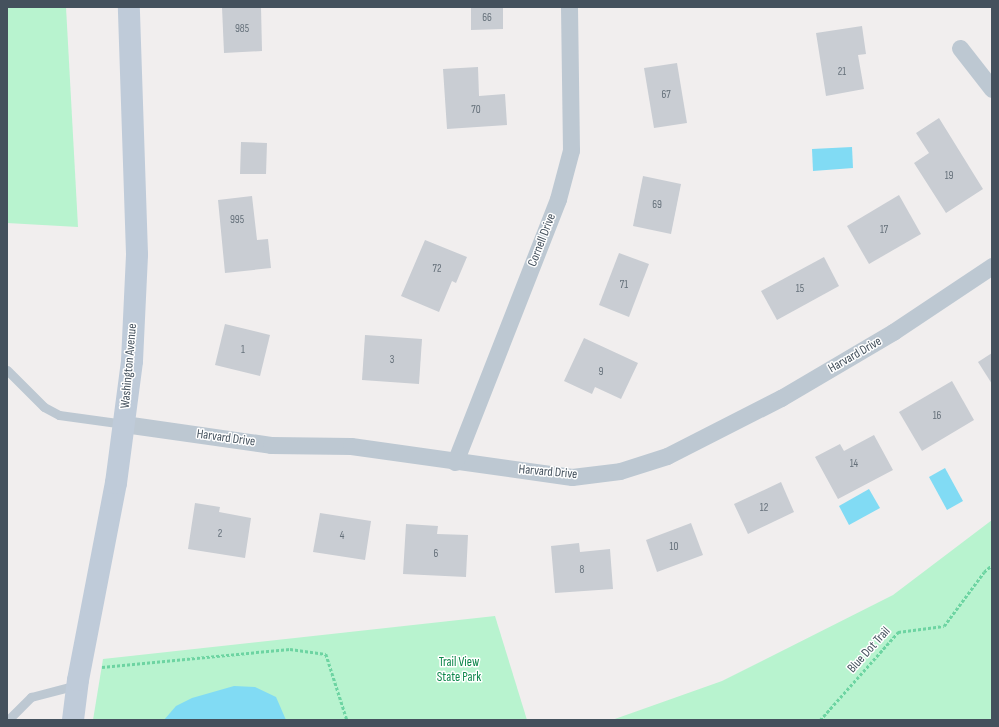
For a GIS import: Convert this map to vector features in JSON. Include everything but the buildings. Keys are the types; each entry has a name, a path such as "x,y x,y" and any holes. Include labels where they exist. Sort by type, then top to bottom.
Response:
{"main road":[{"name":"Washington Avenue","path":"73,720 79,677 116,483 132,361 137,254 129,7"}],"street":[{"name":"Cornell Drive","path":"455,462 558,199 571,150 569,7"},
{"path":"960,48 992,89"},
{"name":"Harvard Drive","path":"124,424 271,445 351,446 455,462 572,477 620,471 667,456 781,398 893,332 992,266"}],"lane":[{"path":"7,370 44,407 58,415 124,424"},
{"path":"8,720 31,697 79,677"}],"path":[{"name":"Blue Dot Trail","path":"820,720 898,632 944,626 984,572 992,565"},
{"path":"79,677 290,649 326,654 347,720"}],"green space":[{"path":"7,7 66,7 78,227 7,223"},
{"path":"992,520 992,720 612,720 722,681 893,595"},
{"name":"Trail View State Park","path":"495,616 527,720 93,720 103,659"}],"water":[{"path":"852,147 853,168 813,171 812,149"},
{"path":"945,468 963,501 947,510 929,477"},
{"path":"869,489 880,508 849,525 839,506"},
{"path":"234,686 255,687 276,697 286,720 164,720 176,706 192,698"}]}
